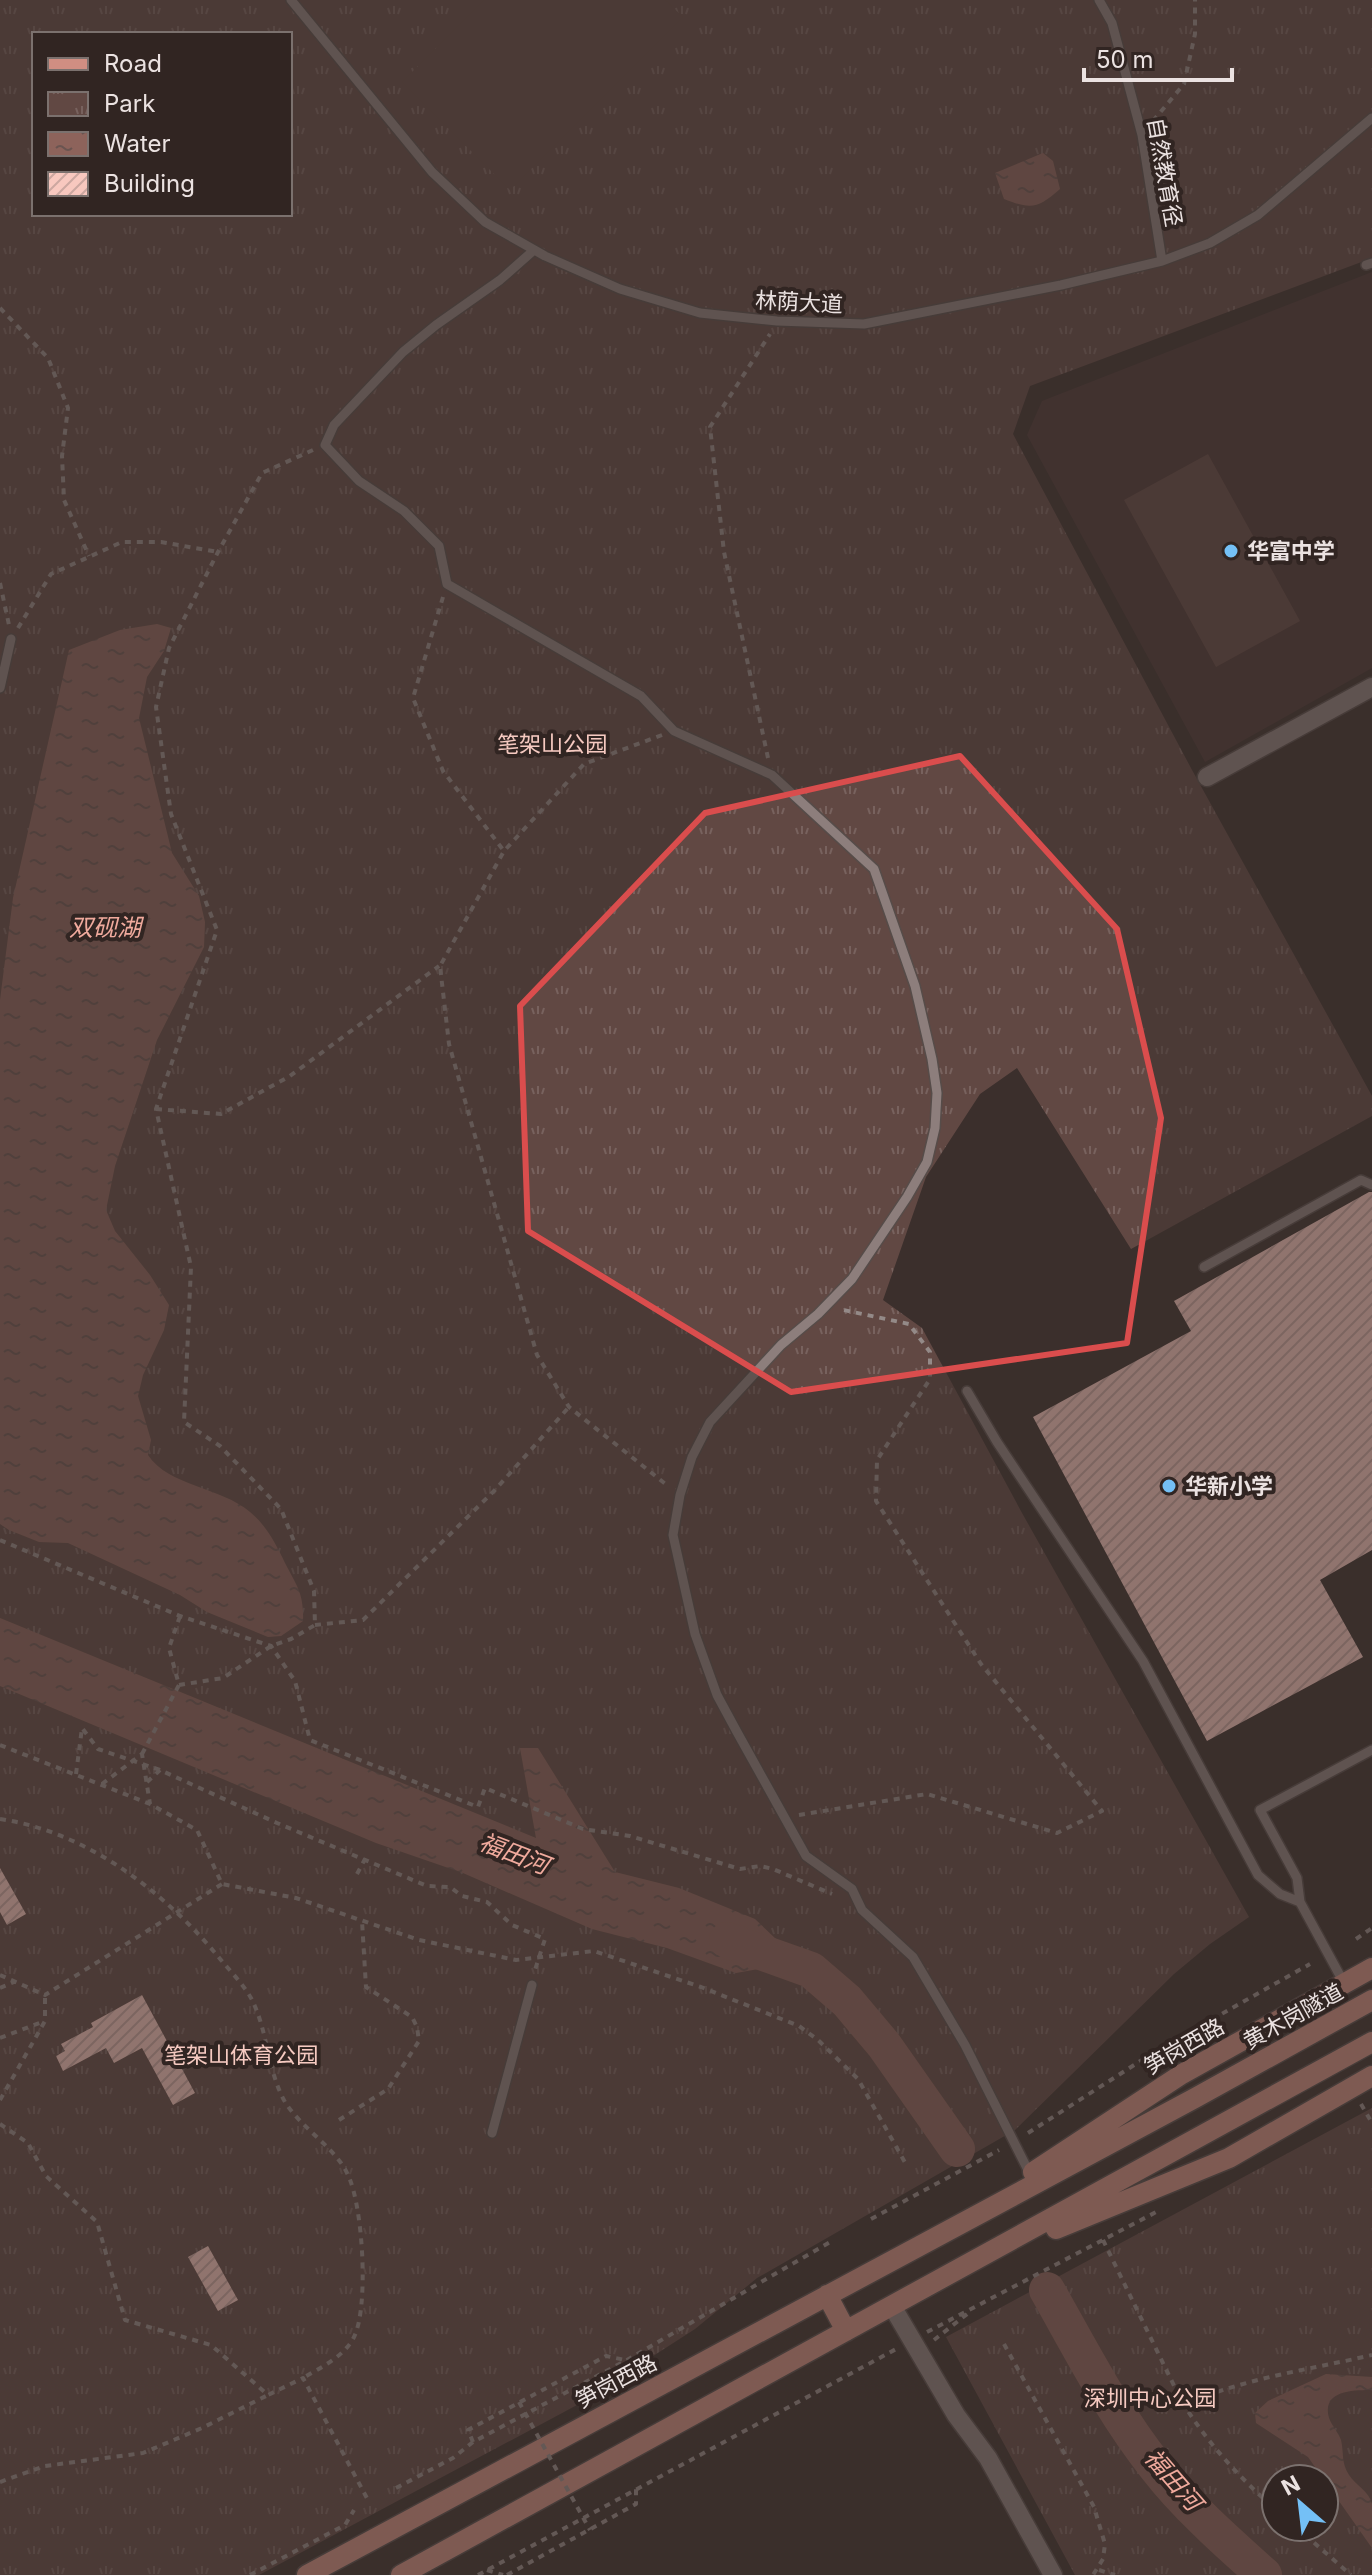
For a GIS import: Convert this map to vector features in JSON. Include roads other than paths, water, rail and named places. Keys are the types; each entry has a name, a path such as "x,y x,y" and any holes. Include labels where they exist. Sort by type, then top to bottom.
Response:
{"main road":[{"name":"笋岗西路","path":"948,2230 1182,2074 1372,1968"},
{"name":"黄木岗隧道","path":"1195,2098 1372,2000"},
{"path":"401,2575 1372,2042"},
{"path":"967,2265 1229,2158 1372,2076"},
{"name":"笋岗西路","path":"307,2575 1195,2098"},
{"path":"827,2295 846,2331"}],"street":[{"path":"1207,777 1372,687"},
{"path":"892,2306 956,2415 988,2458 1053,2575"}],"lane":[{"name":"林荫大道","path":"291,0 432,172 485,222 534,250 620,289 700,313 777,321 864,324 1061,285 1162,261 1210,243 1258,215 1372,118"},
{"name":"自然教育径","path":"1099,0 1112,23 1142,135 1162,261"},
{"path":"534,250 500,280 403,352 334,425 325,445 359,481 404,511 439,546 447,584 641,696 674,731 772,775 874,869 915,986 932,1059 937,1093 935,1128 927,1162 852,1279 746,1379 710,1422 692,1457 680,1495 673,1535 695,1634 717,1695 806,1856 852,1889 862,1910 913,1957 965,2045 1030,2174"},
{"path":"0,688 11,639"},
{"path":"1204,1267 1361,1180 1372,1185"},
{"path":"967,1391 997,1442 1143,1661 1258,1875 1280,1894 1300,1902"},
{"path":"1344,1983 1300,1902 1297,1878 1260,1810 1372,1750"},
{"path":"492,2133 532,1985"}],"water":[{"path":"1043,153 1053,161 1060,189 1034,205 1021,205 1004,199 995,173"},
{"name":"双砚湖","path":"157,624 171,628 164,651 147,677 139,718 172,853 199,896 205,922 204,947 157,1040 115,1166 106,1210 115,1231 169,1305 164,1330 143,1375 138,1396 151,1440 148,1455 168,1473 238,1504 266,1529 296,1584 302,1604 303,1621 281,1636 268,1637 207,1612 180,1595 68,1543 39,1542 0,1524 0,1000 13,898 69,650 120,630"},
{"path":"0,1618 536,1838 520,1748 538,1748 615,1872 679,1888 755,1919 778,1941 769,1967 736,1973 667,1948 592,1929 463,1873 376,1843 0,1686"},
{"path":"1326,2374 1372,2377 1372,2390 1357,2390 1334,2397 1328,2409 1329,2418 1341,2440 1346,2471 1372,2504 1372,2548 1340,2502 1340,2463 1312,2463 1308,2457 1256,2423 1255,2413 1268,2401"}],"waterway":[{"name":"福田河","path":"727,1940 811,1970 847,2001 884,2045 957,2149"},
{"name":"福田河","path":"1047,2290 1140,2446 1194,2510 1264,2575"}],"place":[{"name":"华富中学","path":"1231,551"},
{"name":"华新小学","path":"1169,1486"}],"park label":[{"name":"笔架山公园","path":"552,744"},
{"name":"笔架山体育公园","path":"241,2055"},
{"name":"深圳中心公园","path":"1150,2398"}]}
